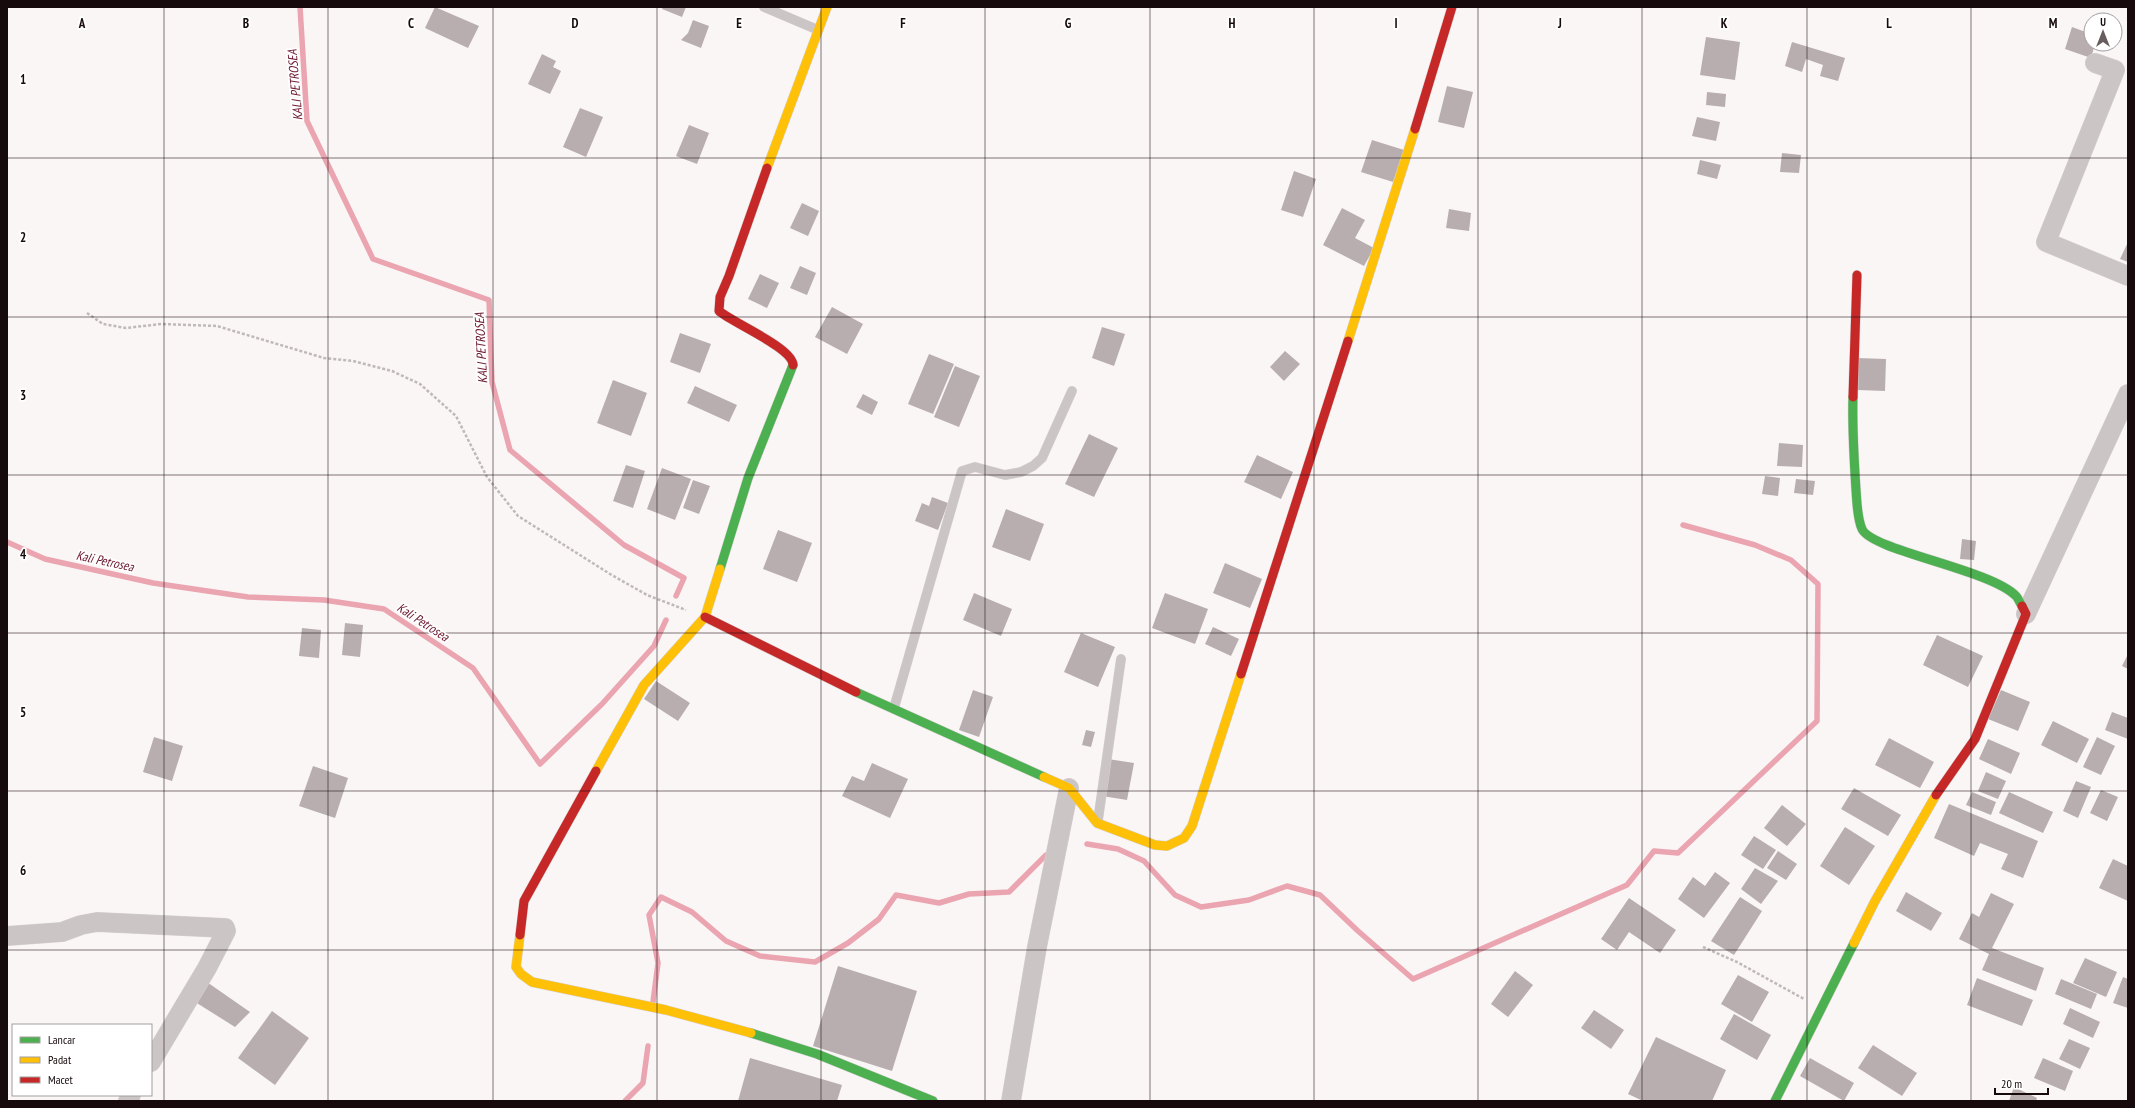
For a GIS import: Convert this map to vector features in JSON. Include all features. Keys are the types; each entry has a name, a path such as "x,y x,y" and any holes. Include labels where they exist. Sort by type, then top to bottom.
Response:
{"street":[{"path":"828,7 719,299 719,311 724,317 781,349 789,355 793,366 748,478 705,617 644,685 553,846 524,901 516,967 521,974 532,982 625,1001 746,1031 809,1051 933,1101"},
{"path":"705,617 824,677 894,708 989,754 1069,788 1097,823 1155,845 1167,846 1176,844 1184,838 1192,826 1371,272 1452,7"},
{"path":"2095,63 2115,70 2046,242 2128,276"},
{"path":"1856,275 1852,431 1858,510 1862,530 1876,541 1969,572 1998,585 2016,596 2026,614"},
{"path":"1775,1101 1875,901 1905,847 1941,788 1976,739 2026,614 2128,394"},
{"path":"1011,1101 1037,947 1069,788"},
{"path":"7,936 62,932 81,925 97,922 225,928 226,931 207,968 152,1060"}],"lane":[{"path":"764,7 819,30"},
{"path":"894,708 962,471 975,467 1005,475 1021,472 1033,466 1042,458 1072,391"},
{"path":"1097,823 1121,659"}],"path":[{"path":"87,313 102,324 126,328 160,324 217,326 324,358 353,362 392,371 420,384 456,416 486,477 518,516 558,543 647,595 705,617"},
{"path":"1703,947 1737,962 1822,1009"}],"building":[{"path":"435,7 479,26 468,48 425,28"},
{"path":"663,7 686,7 682,17 662,9"},
{"path":"693,20 709,26 701,48 681,40 688,33"},
{"path":"2072,27 2083,31 2083,52 2093,52 2091,58 2065,49"},
{"path":"1706,37 1740,42 1735,80 1700,75"},
{"path":"1792,42 1845,58 1838,81 1820,76 1823,65 1806,59 1802,72 1785,66"},
{"path":"542,54 556,61 553,67 561,71 550,94 528,84"},
{"path":"1447,86 1473,92 1464,128 1438,122"},
{"path":"1707,92 1726,94 1725,107 1706,105"},
{"path":"580,108 603,117 586,157 563,147"},
{"path":"1697,117 1720,122 1716,141 1692,136"},
{"path":"689,125 709,133 697,164 676,156"},
{"path":"1372,140 1404,150 1393,182 1361,172"},
{"path":"1782,153 1801,155 1799,173 1780,172"},
{"path":"1700,160 1721,165 1717,179 1697,174"},
{"path":"1294,171 1316,179 1303,217 1281,210"},
{"path":"802,203 819,211 808,236 790,228"},
{"path":"1342,208 1365,220 1355,238 1374,248 1364,266 1323,245"},
{"path":"1449,209 1471,213 1469,231 1446,228"},
{"path":"2128,242 2128,262 2120,259"},
{"path":"800,266 816,273 807,295 790,288"},
{"path":"760,274 779,283 767,308 748,299"},
{"path":"832,307 863,324 847,354 815,337"},
{"path":"1102,327 1125,334 1114,366 1092,358"},
{"path":"680,333 711,344 700,373 670,362"},
{"path":"1285,351 1300,364 1284,381 1270,367"},
{"path":"929,354 954,364 933,414 908,404"},
{"path":"1858,358 1886,359 1885,391 1858,390"},
{"path":"955,366 980,376 959,427 934,417"},
{"path":"613,380 647,393 631,436 597,423"},
{"path":"695,386 737,405 729,422 687,403"},
{"path":"863,394 878,402 872,415 856,407"},
{"path":"1089,434 1118,448 1094,497 1065,484"},
{"path":"1779,443 1803,445 1802,467 1777,466"},
{"path":"1257,455 1293,472 1281,499 1244,482"},
{"path":"626,465 645,471 633,508 613,501"},
{"path":"662,468 691,479 675,520 647,509"},
{"path":"1765,476 1780,478 1778,496 1762,494"},
{"path":"1796,479 1815,481 1813,495 1794,493"},
{"path":"693,480 710,486 699,514 683,508"},
{"path":"932,497 948,503 938,530 915,521 922,503 929,506"},
{"path":"1006,509 1044,524 1030,561 992,547"},
{"path":"778,530 812,543 797,582 763,569"},
{"path":"1962,539 1976,541 1974,560 1960,559"},
{"path":"1225,563 1262,579 1250,608 1213,593"},
{"path":"974,593 1012,609 1001,636 963,620"},
{"path":"1165,593 1208,609 1195,644 1152,628"},
{"path":"345,623 363,625 360,657 342,655"},
{"path":"1213,627 1239,639 1231,656 1205,644"},
{"path":"302,628 321,630 319,658 299,656"},
{"path":"1081,633 1115,647 1098,687 1064,672"},
{"path":"1937,635 1983,656 1968,687 1923,665"},
{"path":"2128,654 2128,669 2122,666"},
{"path":"656,681 690,703 678,721 644,699"},
{"path":"973,690 993,697 979,737 959,730"},
{"path":"2001,690 2030,702 2018,731 1988,719"},
{"path":"2112,712 2128,718 2128,739 2105,730"},
{"path":"2053,721 2089,739 2077,763 2041,745"},
{"path":"1086,730 1095,732 1091,747 1082,745"},
{"path":"154,737 183,746 172,781 143,772"},
{"path":"2097,737 2115,746 2101,775 2083,767"},
{"path":"1889,738 1934,762 1920,788 1875,765"},
{"path":"1988,739 2020,753 2011,774 1979,759"},
{"path":"1108,759 1134,763 1127,800 1102,796"},
{"path":"872,763 908,779 890,818 842,796 852,776 864,781"},
{"path":"313,766 348,778 335,818 299,806"},
{"path":"1986,772 2006,781 1998,799 1978,791"},
{"path":"2076,781 2091,787 2078,818 2063,811"},
{"path":"1854,788 1901,815 1888,836 1841,809"},
{"path":"2101,790 2118,797 2107,821 2090,813"},
{"path":"1972,792 1996,802 1991,815 1966,805"},
{"path":"2009,792 2053,812 2043,833 1999,813"},
{"path":"1949,804 2038,841 2023,878 2001,869 2008,854 1980,843 1974,856 1934,838"},
{"path":"1782,805 1806,824 1787,846 1764,828"},
{"path":"1845,827 1875,846 1849,885 1820,866"},
{"path":"1754,836 1776,850 1763,869 1741,855"},
{"path":"1778,851 1797,864 1786,880 1767,868"},
{"path":"2113,859 2128,866 2128,901 2099,888"},
{"path":"1755,868 1778,881 1761,904 1741,889"},
{"path":"1715,872 1730,883 1704,918 1678,899 1693,877 1705,886"},
{"path":"1906,892 1942,913 1931,931 1896,911"},
{"path":"1991,893 2014,904 1992,948 2044,968 2036,991 1982,970 1989,954 1959,939 1972,913 1979,917"},
{"path":"1740,897 1762,911 1734,955 1711,941"},
{"path":"1629,898 1676,930 1660,953 1629,932 1617,950 1601,939"},
{"path":"2085,958 2117,972 2106,997 2073,983"},
{"path":"838,966 917,991 892,1071 813,1046"},
{"path":"1515,971 1533,985 1508,1017 1491,1004"},
{"path":"1738,975 1769,992 1752,1022 1721,1004"},
{"path":"2123,977 2128,979 2128,1008 2113,1003"},
{"path":"1977,978 2033,1000 2022,1026 1967,1005"},
{"path":"2061,979 2097,994 2091,1009 2055,994"},
{"path":"204,980 250,1012 235,1027 192,1000"},
{"path":"2070,1008 2100,1022 2093,1038 2063,1024"},
{"path":"1594,1010 1624,1030 1611,1049 1581,1028"},
{"path":"272,1011 309,1038 275,1085 238,1058"},
{"path":"1734,1014 1771,1035 1757,1060 1720,1039"},
{"path":"1656,1037 1726,1070 1712,1101 1643,1101 1628,1094"},
{"path":"2069,1039 2090,1048 2080,1069 2059,1059"},
{"path":"1873,1045 1917,1073 1902,1096 1858,1068"},
{"path":"750,1058 842,1085 837,1101 738,1101"},
{"path":"1810,1058 1854,1083 1844,1101 1800,1076"},
{"path":"2043,1058 2073,1071 2065,1091 2034,1078"},
{"path":"2014,1087 2037,1098 2036,1101 2009,1101"}],"waterway":[{"name":"KALI PETROSEA","path":"300,7 307,121 373,259 489,300 492,382 510,450 624,545 684,578 676,596"},
{"path":"1087,844 1118,849 1144,861 1175,895 1201,907 1249,900 1287,886 1320,895 1358,931 1413,979 1627,885 1654,851 1678,853 1817,721 1818,584 1791,560 1755,545 1683,525"},
{"name":"Kali Petrosea","path":"7,542 45,559 153,583 248,597 324,600 384,609 473,668 540,764 602,704 654,646 666,620"},
{"path":"653,1002 658,963 649,915 661,897 692,912 726,941 760,956 815,962 848,943 879,919 896,895 939,903 969,894 1009,892 1046,855 1051,853"},
{"path":"625,1101 643,1083 648,1046"}],"traffic: fast":[{"path":"720,569 748,478 793,365"},
{"path":"1853,397 1856,490 1858,515 1862,529 1870,537 1887,545 1982,577 2002,586 2016,596 2022,606"},
{"path":"856,692 1044,777"},
{"path":"1775,1101 1854,943"},
{"path":"751,1033 817,1054 933,1101"}],"traffic: slow":[{"path":"767,168 827,7"},
{"path":"1348,341 1415,129"},
{"path":"596,771 644,685 705,617 720,569"},
{"path":"1044,777 1069,788 1097,823 1155,845 1167,846 1184,838 1192,826 1241,674"},
{"path":"1854,943 1875,901 1936,795"},
{"path":"520,935 516,967 521,974 532,982 666,1010 751,1033"}],"traffic: jam":[{"path":"1415,129 1452,7"},
{"path":"767,168 729,276 720,297 719,311 783,351 790,358 793,365"},
{"path":"1853,397 1857,275"},
{"path":"1241,674 1348,341"},
{"path":"1936,795 1975,739 2026,614 2022,606"},
{"path":"705,617 856,692"},
{"path":"520,935 524,901 596,771"}]}
